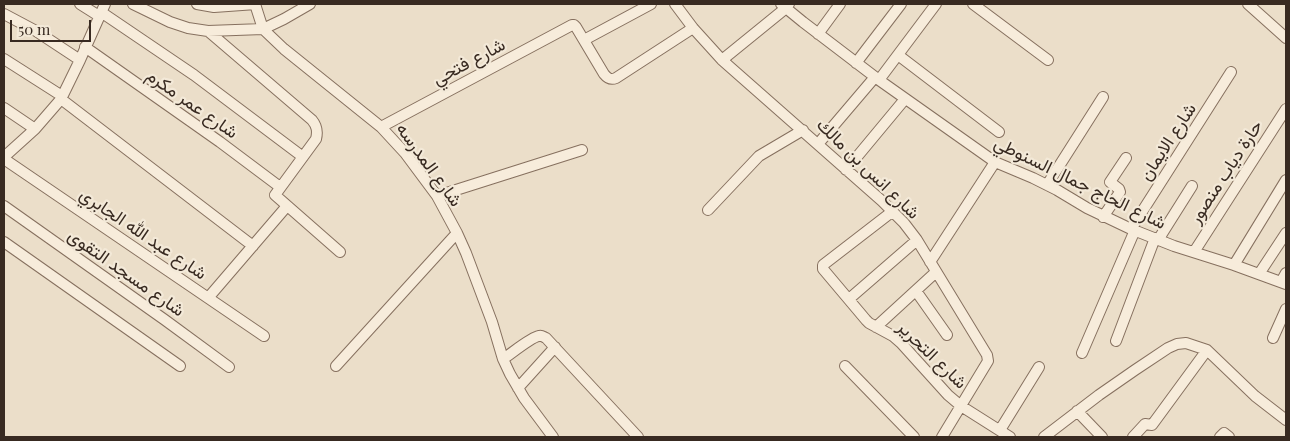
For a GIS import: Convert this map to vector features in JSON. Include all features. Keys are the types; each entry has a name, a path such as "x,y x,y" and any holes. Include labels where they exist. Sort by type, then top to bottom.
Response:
{"street":[{"path":"80,4 101,11 194,74 303,157"},
{"path":"133,4 170,22 208,32 263,28 284,19 310,4"},
{"path":"197,4 214,7 256,4"},
{"name":"شارع المدرسه","path":"256,4 263,28 284,49 382,127 437,196 466,253 503,359 518,388 550,436"},
{"path":"651,4 584,40 604,74 609,79 616,78 693,28"},
{"name":"شارع انس بن مالك","path":"674,4 722,60 893,211 917,240 988,359 942,437"},
{"path":"818,34 840,4"},
{"path":"856,63 901,4"},
{"path":"818,144 898,55 936,4"},
{"path":"973,4 1048,60"},
{"path":"1248,4 1286,38"},
{"path":"722,60 785,5"},
{"name":"شارع الحاج جمال السنوطي","path":"785,5 818,34 877,79 995,162 1021,172 1104,217 1133,230 1260,274 1285,280"},
{"path":"4,158 35,130 61,98 101,11"},
{"path":"4,14 36,31 80,60"},
{"name":"شارع فتحي","path":"382,127 572,25 575,26 584,40"},
{"path":"208,32 316,125 318,132 316,139 277,191"},
{"name":"شارع عمر مكرم","path":"85,48 220,142 277,191 287,206 340,252"},
{"path":"898,55 999,132"},
{"path":"4,58 61,98 253,246"},
{"name":"شارع الايمان","path":"1082,353 1133,230 1231,72"},
{"path":"1047,185 1103,97"},
{"path":"846,170 905,99"},
{"path":"4,108 35,130"},
{"name":"حارة دياب منصور","path":"1194,252 1286,108"},
{"path":"708,210 759,156 803,130"},
{"path":"437,196 582,150"},
{"name":"شارع عبد الله الجابري","path":"4,158 264,336"},
{"path":"1104,217 1120,192 1120,189 1110,182 1126,158"},
{"path":"930,262 995,162"},
{"path":"1234,265 1282,196 1286,180"},
{"path":"1116,341 1157,239 1192,186"},
{"name":"شارع مسجد التقوى","path":"4,206 229,367"},
{"path":"208,298 287,206"},
{"name":"شارع التحرير","path":"893,211 823,265 823,269 869,323 893,336 901,343 961,406 1010,437"},
{"path":"336,366 457,233"},
{"path":"1260,274 1286,233"},
{"path":"849,300 917,240"},
{"path":"4,242 180,366"},
{"path":"876,327 936,272"},
{"path":"916,291 947,335"},
{"path":"1272,338 1286,309"},
{"path":"503,359 534,338 540,336 546,338 638,437"},
{"path":"1044,437 1168,348 1186,343 1207,350 1255,396 1286,418"},
{"path":"518,388 554,347"},
{"path":"1134,437 1145,424 1152,425 1207,350"},
{"path":"845,366 914,437"},
{"path":"1000,430 1038,367"},
{"path":"1077,412 1102,437"},
{"path":"1220,437 1224,433 1229,437"}]}
